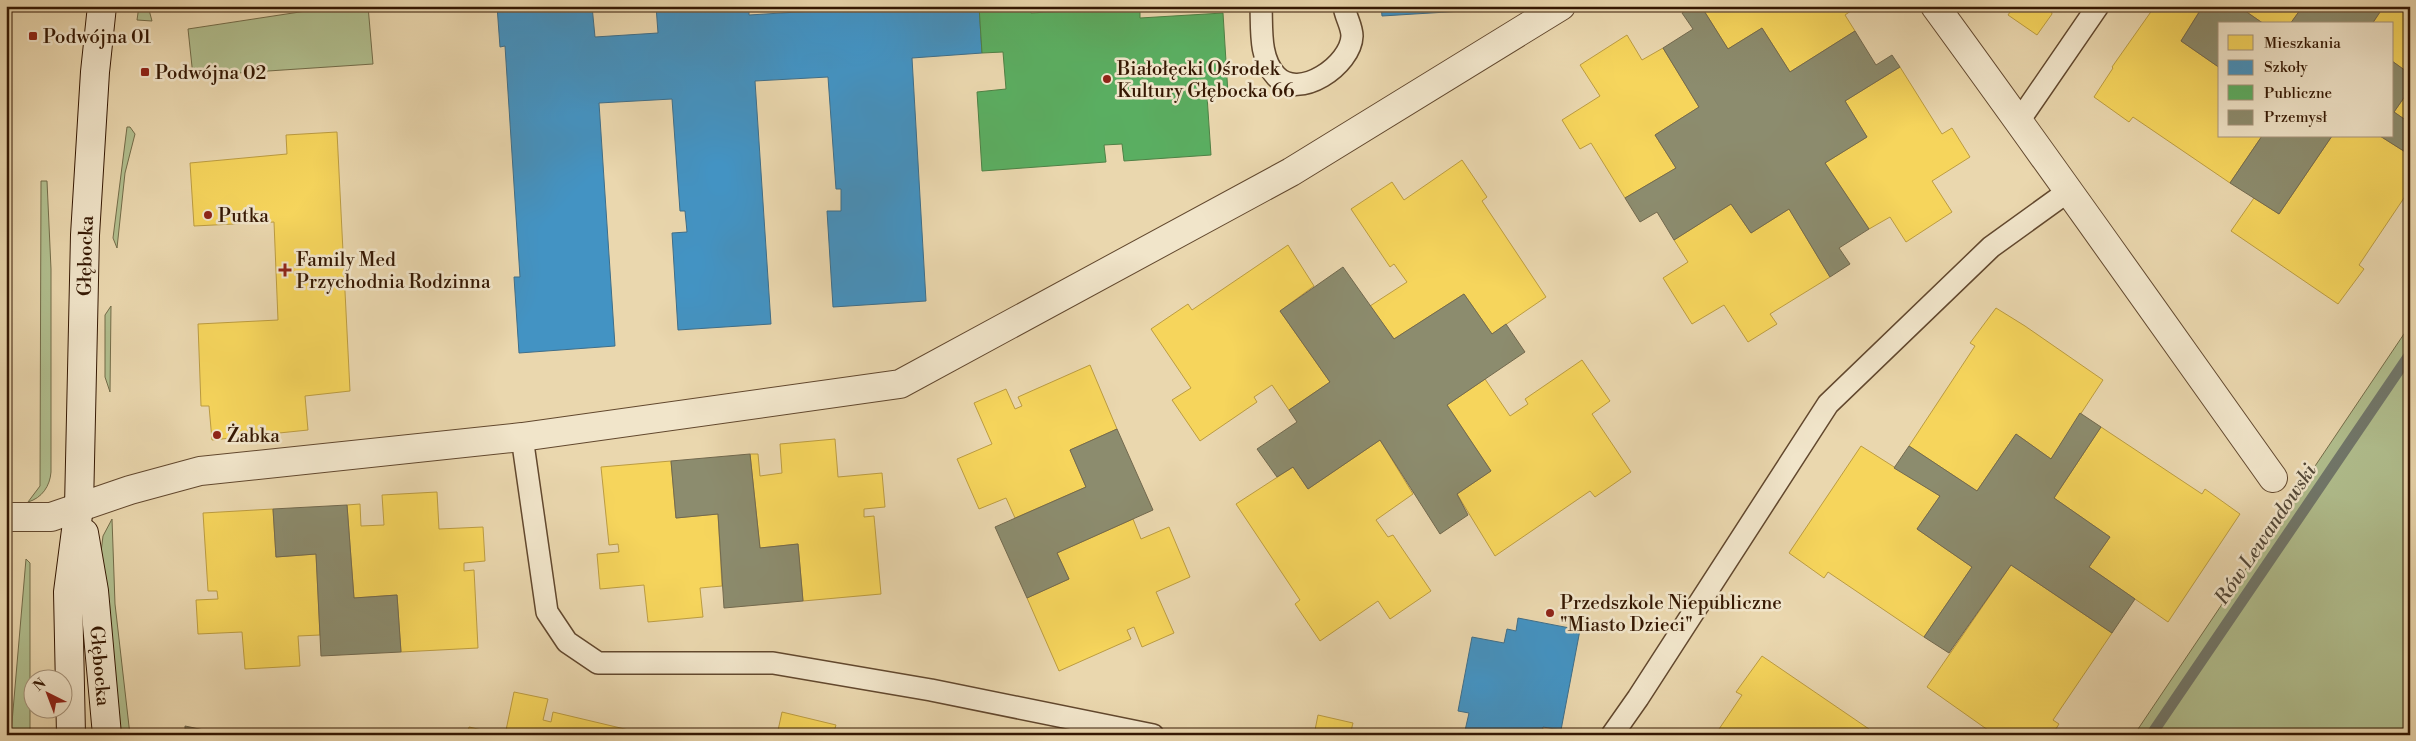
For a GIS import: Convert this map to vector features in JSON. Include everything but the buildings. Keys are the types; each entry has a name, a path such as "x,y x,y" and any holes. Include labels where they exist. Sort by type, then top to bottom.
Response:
{"street":[{"name":"Głębocka","path":"71,735 68,592 79,507 85,235 92,110 102,6"},
{"path":"6,517 51,517 200,471 522,437 900,384 1291,172 1560,6"},
{"path":"1935,6 2070,190 2099,235 2274,478"},
{"name":"Głębocka","path":"79,507 94,591 107,735"}],"lane":[{"path":"1260,6 1264,54 1275,76 1286,84 1300,86 1333,70 1344,58 1352,35 1344,6"},
{"path":"2019,121 2098,6"},
{"path":"1612,735 1828,404 1991,247 2070,190"},
{"path":"522,437 547,612 567,642 598,663 772,663 931,690 1153,735"}],"green space":[{"path":"139,6 148,6 152,21 137,20"},
{"path":"339,6 368,6 373,64 193,76 188,29"},
{"path":"127,127 130,127 135,134 125,173 117,248 113,238"},
{"path":"41,181 47,181 51,269 51,472 49,482 44,491 37,498 28,502 40,486"},
{"path":"111,306 110,392 105,377 105,315"},
{"path":"2410,325 2410,735 2134,735"},
{"path":"112,519 115,604 130,735 118,735 101,552 103,536"},
{"path":"26,559 30,563 30,668 22,668 22,718 30,718 30,735 6,735 11,734"}],"waterway":[{"name":"Rów Lewandowski","path":"2151,735 2410,354"}],"place":[{"name":"Podwójna 01","path":"33,36"},
{"name":"Podwójna 02","path":"145,72"},
{"name":"Białołęcki Ośrodek Kultury Głębocka 66","path":"1107,79"},
{"name":"Putka","path":"208,215"},
{"name":"Family Med Przychodnia Rodzinna","path":"285,270"},
{"name":"Żabka","path":"217,435"},
{"name":"Przedszkole Niepubliczne \"Miasto Dzieci\"","path":"1550,613"}]}
